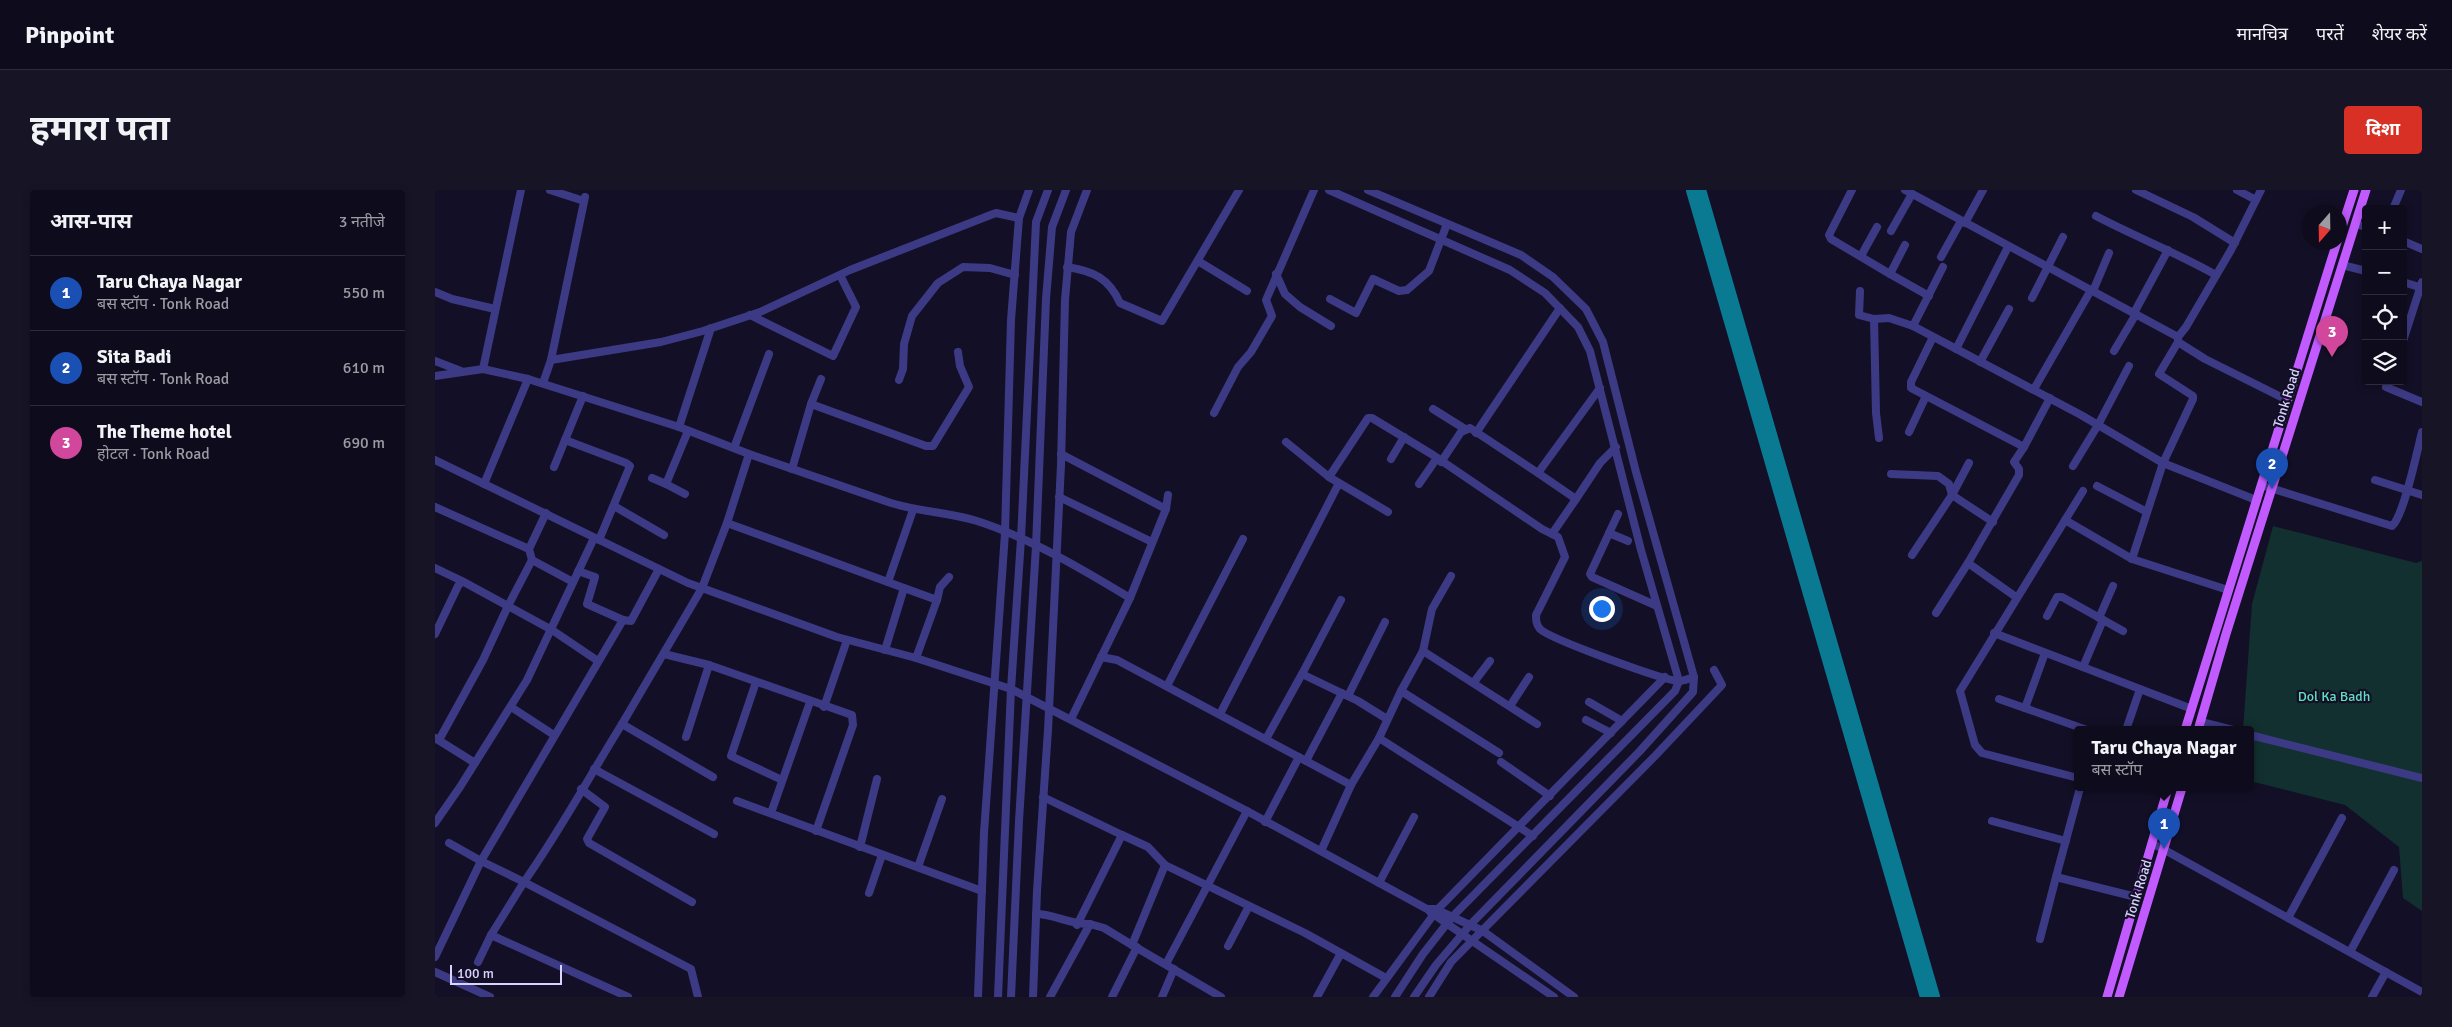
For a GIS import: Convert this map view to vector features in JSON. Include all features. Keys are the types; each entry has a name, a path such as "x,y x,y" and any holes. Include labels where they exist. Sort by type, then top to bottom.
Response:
{"main road":[{"path":"2347,211 2354,190"},
{"name":"Tonk Road","path":"2200,726 2272,488 2366,190"},
{"name":"Tonk Road","path":"2186,726 2334,250"},
{"name":"Tonk Road","path":"2107,997 2167,791"},
{"name":"Tonk Road","path":"2119,997 2181,791"}],"street":[{"path":"483,369 521,190"},
{"path":"543,383 551,360 585,199 550,190"},
{"path":"978,997 982,891 1005,533 1007,440 1015,275 1019,218 1029,190"},
{"path":"998,997 1011,689 1021,539 1036,222 1048,190"},
{"path":"1011,997 1019,821 1029,698 1046,299 1052,227 1066,190"},
{"path":"1033,997 1059,497 1067,267 1071,232 1087,190"},
{"path":"1067,267 1089,270 1114,289 1120,303 1162,321 1239,190"},
{"path":"1214,413 1238,367 1251,352 1272,316 1266,300 1314,190"},
{"path":"1329,190 1510,270 1545,293 1578,327 1586,343 1600,388 1657,606 1679,681 1675,691 1452,916 1395,997"},
{"path":"1368,190 1521,255 1553,278 1586,309 1603,342 1636,472 1694,677 1693,692 1639,752 1470,925 1436,965 1414,997"},
{"path":"1852,190 1829,235 1831,239 1929,296"},
{"path":"1941,257 1983,190"},
{"path":"2136,190 2193,217 2235,243"},
{"path":"2237,190 2256,200"},
{"path":"2132,559 2163,463 2193,399 2193,396 2159,374 2235,243 2261,190"},
{"path":"2395,205 2401,190"},
{"path":"1891,231 1908,192 2135,314 2178,339 2205,359 2287,400"},
{"path":"551,360 661,342 711,328 750,315 840,275 996,214 1019,218"},
{"path":"2096,216 2217,275"},
{"path":"1330,299 1356,313 1373,279 1399,290 1407,290 1429,271 1447,224"},
{"path":"2355,224 2362,226"},
{"path":"1861,256 1877,227"},
{"path":"2032,298 2063,237"},
{"path":"2407,243 2422,249"},
{"path":"1890,274 1905,245"},
{"path":"1956,349 2008,247"},
{"path":"2114,351 2168,250"},
{"path":"2035,389 2092,291 2109,253"},
{"path":"1198,261 1247,291"},
{"path":"2342,265 2362,270"},
{"path":"899,380 903,369 904,344 912,316 937,283 963,267 990,268 1015,275"},
{"path":"1913,326 1943,267"},
{"path":"1276,274 1285,294 1331,326"},
{"path":"750,315 833,356 855,307 840,275"},
{"path":"2403,340 2421,286 2407,283"},
{"path":"1860,291 1859,315 1874,319 1889,318 1913,326 2035,389 2163,463 2256,500"},
{"path":"435,292 452,300 495,309"},
{"path":"1476,433 1560,308"},
{"path":"1980,362 2009,309"},
{"path":"1874,319 1876,413 1879,438"},
{"path":"679,427 711,328"},
{"path":"1933,337 1911,382 1911,388 2024,447"},
{"path":"811,404 926,446 933,446 969,387 960,366 958,352"},
{"path":"734,448 769,354"},
{"path":"435,360 463,372"},
{"path":"2073,466 2099,425 2129,366"},
{"path":"435,376 483,369 528,379 679,427 749,454 913,510 953,514 979,521 1056,556 1129,598"},
{"path":"484,484 528,379"},
{"path":"792,469 811,404 821,379"},
{"path":"2386,387 2422,402"},
{"path":"1538,473 1600,388"},
{"path":"554,467 583,396"},
{"path":"1909,432 1926,396"},
{"path":"1936,613 1993,522 2019,475 2019,470 2014,462 2050,398"},
{"path":"1433,409 1465,429 1470,428 1576,499"},
{"path":"1329,478 1368,418 1372,418 1558,537 1565,557 1536,615 1535,621 1541,630 1549,636 1592,653 1665,677 1679,681 1694,677"},
{"path":"1419,484 1465,429"},
{"path":"665,484 688,431"},
{"path":"2261,485 2392,526 2396,523 2419,458 2422,432"},
{"path":"1391,459 1404,437"},
{"path":"435,822 527,680 579,570 614,506 629,466 626,463 565,440"},
{"path":"1286,442 1338,485 1389,512"},
{"path":"1552,534 1600,463 1616,447"},
{"path":"478,962 491,935 524,882 556,837 581,789 622,724 702,588 727,523 749,454"},
{"path":"1061,454 1166,508"},
{"path":"435,460 659,570 702,588 847,640 916,658 995,682 1011,689 1247,811 1427,909 1435,913 1452,916 1483,931 1574,997"},
{"path":"1912,556 1953,495 1969,463"},
{"path":"1891,474 1938,476 1946,480 1953,495 1993,522"},
{"path":"652,478 685,494"},
{"path":"2375,480 2422,495"},
{"path":"1220,714 1338,485"},
{"path":"2097,486 2147,512"},
{"path":"2074,777 1982,754 1975,745 1959,691 2083,490"},
{"path":"1071,719 1129,598 1166,508 1168,495"},
{"path":"1059,497 1152,542"},
{"path":"614,506 663,535"},
{"path":"435,507 529,549"},
{"path":"889,582 913,510"},
{"path":"475,763 437,739 487,654 507,606 532,560 529,549 546,513"},
{"path":"1618,514 1591,569 1592,577 1657,606"},
{"path":"2065,520 2132,559 2228,590"},
{"path":"727,523 937,600"},
{"path":"1609,532 1628,541"},
{"path":"1167,686 1243,539"},
{"path":"532,560 573,582"},
{"path":"1968,563 2016,597"},
{"path":"435,568 552,630 598,661"},
{"path":"579,570 595,577 587,604 623,620 631,621 659,570"},
{"path":"1321,851 1351,785 1379,738 1401,691 1423,651 1432,609 1451,576"},
{"path":"916,658 940,587 949,577"},
{"path":"435,634 462,581"},
{"path":"2083,667 2113,586"},
{"path":"885,650 904,588"},
{"path":"2047,616 2057,597 2123,631"},
{"path":"1266,739 1341,600"},
{"path":"435,957 481,861 623,620"},
{"path":"1265,822 1345,695 1385,622"},
{"path":"1994,633 2192,709"},
{"path":"823,707 847,640"},
{"path":"1423,651 1537,724"},
{"path":"2025,708 2045,653"},
{"path":"664,654 709,665 823,707 852,715 853,725 816,830"},
{"path":"1101,657 1117,660 1351,785"},
{"path":"1474,682 1490,661"},
{"path":"686,736 709,665"},
{"path":"1429,997 1451,962 1722,685 1714,670"},
{"path":"1302,674 1345,695 1387,719"},
{"path":"1510,706 1529,677"},
{"path":"1373,997 1435,913 1665,677"},
{"path":"756,682 731,756 782,780"},
{"path":"2127,726 2140,689"},
{"path":"1401,691 1499,752"},
{"path":"1999,699 2076,726"},
{"path":"771,813 810,702"},
{"path":"1589,702 1622,721"},
{"path":"511,707 554,736"},
{"path":"1586,720 1611,733"},
{"path":"622,724 713,777"},
{"path":"2254,736 2422,778"},
{"path":"1379,738 1533,836"},
{"path":"1501,762 1550,796"},
{"path":"594,769 714,834"},
{"path":"860,847 877,780"},
{"path":"581,789 605,807 589,834 587,839 589,843 692,902"},
{"path":"2040,939 2079,791"},
{"path":"1043,797 1148,846 1165,865 1341,953 1386,978"},
{"path":"918,867 942,798"},
{"path":"737,801 982,891"},
{"path":"1166,964 1247,811"},
{"path":"1379,883 1414,817"},
{"path":"2288,918 2342,818"},
{"path":"1993,821 2066,841"},
{"path":"1077,925 1122,835"},
{"path":"449,843 691,969 697,997"},
{"path":"2152,843 2422,992"},
{"path":"869,893 882,854"},
{"path":"1112,997 1135,946 1165,865"},
{"path":"2350,952 2394,870"},
{"path":"2056,877 2136,897"},
{"path":"1228,946 1249,906"},
{"path":"1435,913 1446,924 1463,933 1554,997"},
{"path":"1036,914 1052,916 1077,925 1090,924 1104,928 1166,964 1215,996"},
{"path":"1050,997 1090,924"},
{"path":"491,935 628,997"},
{"path":"1317,997 1341,953"},
{"path":"1162,997 1174,969"},
{"path":"435,972 490,997"},
{"path":"2372,997 2386,972"}],"green space":[{"name":"Dol Ka Badh","path":"2273,526 2416,563 2422,561 2422,911 2403,898 2399,847 2345,805 2254,782 2254,726 2243,726 2252,604"}],"taxiway":[{"path":"1696,190 1930,997"}],"place":[{"name":"The Theme hotel","path":"2332,357"},
{"name":"Sita Badi","path":"2272,489"},
{"name":"Taru Chaya Nagar","path":"2164,849"}]}
